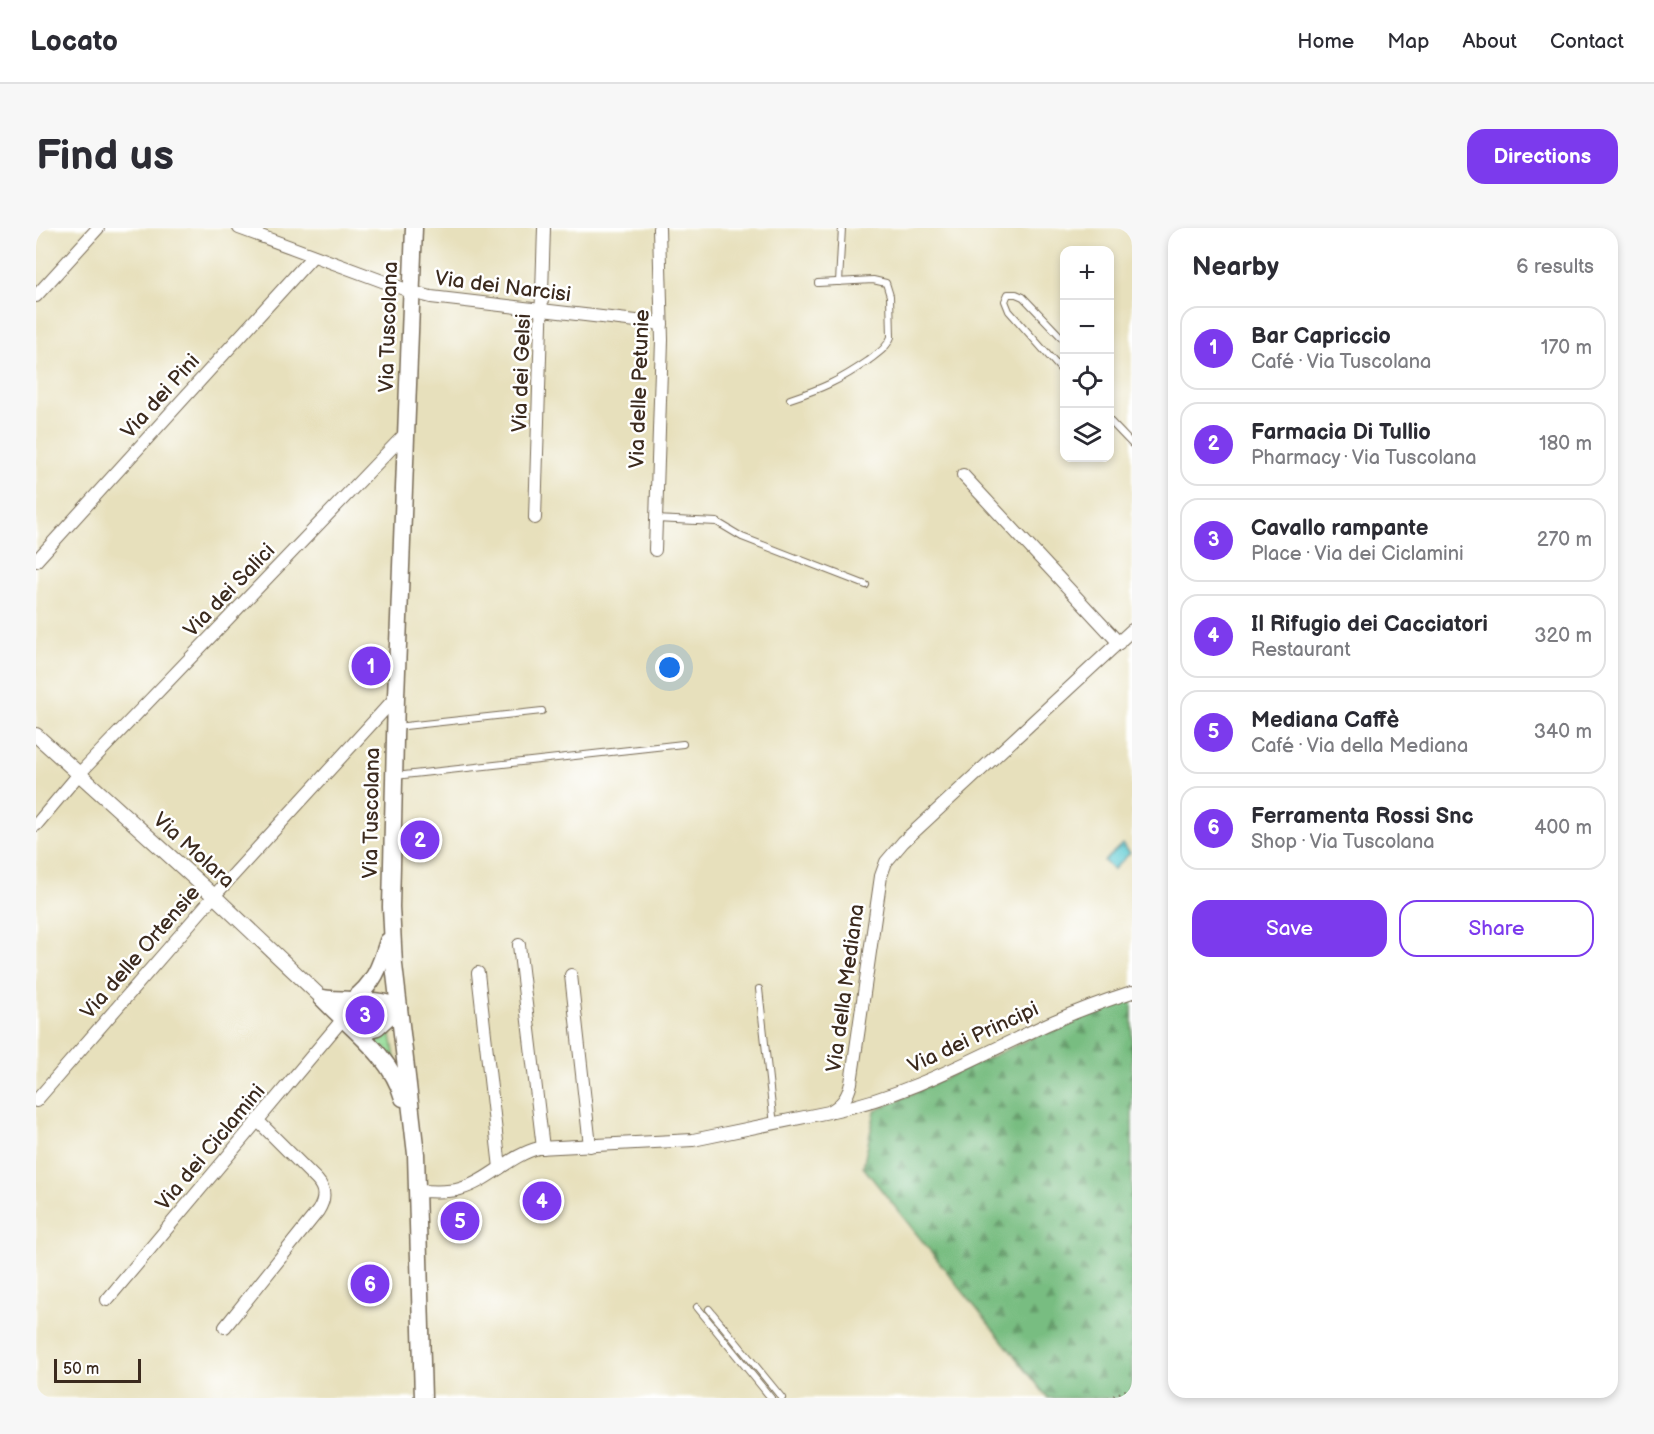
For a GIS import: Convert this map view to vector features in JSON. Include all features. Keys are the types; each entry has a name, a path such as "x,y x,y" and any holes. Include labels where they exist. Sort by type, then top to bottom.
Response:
{"main road":[{"name":"Via Tuscolana","path":"414,228 395,727 392,928 416,1154 423,1398"},
{"path":"352,1000 369,986 377,974 392,928"},
{"path":"322,998 376,1000 399,1007"},
{"path":"322,998 342,1020 358,1032 396,1078 403,1096 416,1154"},
{"path":"358,1032 377,1027 399,1007"}],"street":[{"path":"36,296 98,228"},
{"name":"Via dei Narcisi","path":"239,228 412,292 445,299 662,324"},
{"name":"Via dei Gelsi","path":"535,518 544,228"},
{"name":"Via delle Petunie","path":"655,550 662,324 659,228"},
{"name":"Via dei Pini","path":"36,561 313,256"},
{"name":"Via dei Salici","path":"36,825 79,774 407,432"},
{"path":"963,475 1119,643"},
{"name":"Via della Mediana","path":"829,1112 842,1104 850,1089 880,888 886,862 903,842 1132,630"},
{"name":"Via delle Ortensie","path":"36,1101 214,896 396,697"},
{"name":"Via Molara","path":"36,735 214,896 322,998"},
{"path":"519,945 543,1148"},
{"path":"478,973 500,1168"},
{"path":"571,975 590,1146"},
{"name":"Via dei Principi","path":"829,1112 867,1104 904,1090 1055,1021 1132,992"},
{"name":"Via dei Ciclamini","path":"107,1300 342,1020 352,1000"},
{"path":"418,1191 460,1189 529,1151 543,1148 693,1140 829,1112"},
{"path":"225,1327 318,1211 324,1197 322,1185 258,1121"}],"lane":[{"path":"839,282 842,228"},
{"path":"790,399 840,380 881,351 889,342 892,327 890,292 886,284 878,280 818,283"},
{"path":"1060,335 1023,297 1008,294 1005,301 1009,311 1060,367"},
{"path":"1114,425 1132,444"},
{"path":"655,519 717,522 742,537 866,585"},
{"path":"395,727 542,711"},
{"path":"394,776 683,744"},
{"path":"759,989 774,1125"},
{"path":"697,1307 771,1398"},
{"path":"709,1309 782,1398"}],"path":[{"path":"1108,1398 1132,1387"}],"green space":[{"path":"1132,991 1132,1398 1048,1398 863,1167 875,1111"},
{"path":"354,1005 386,1010 368,1025 356,1024 348,1014"},
{"path":"389,1023 396,1064 368,1037"}],"water":[{"path":"1122,844 1130,853 1113,870 1104,861"}],"place":[{"name":"Bar Capriccio","path":"371,666"},
{"name":"Farmacia Di Tullio","path":"420,840"},
{"name":"Cavallo rampante","path":"365,1015"},
{"name":"Il Rifugio dei Cacciatori","path":"542,1201"},
{"name":"Mediana Caffè","path":"460,1221"},
{"name":"Ferramenta Rossi Snc","path":"370,1284"}]}
